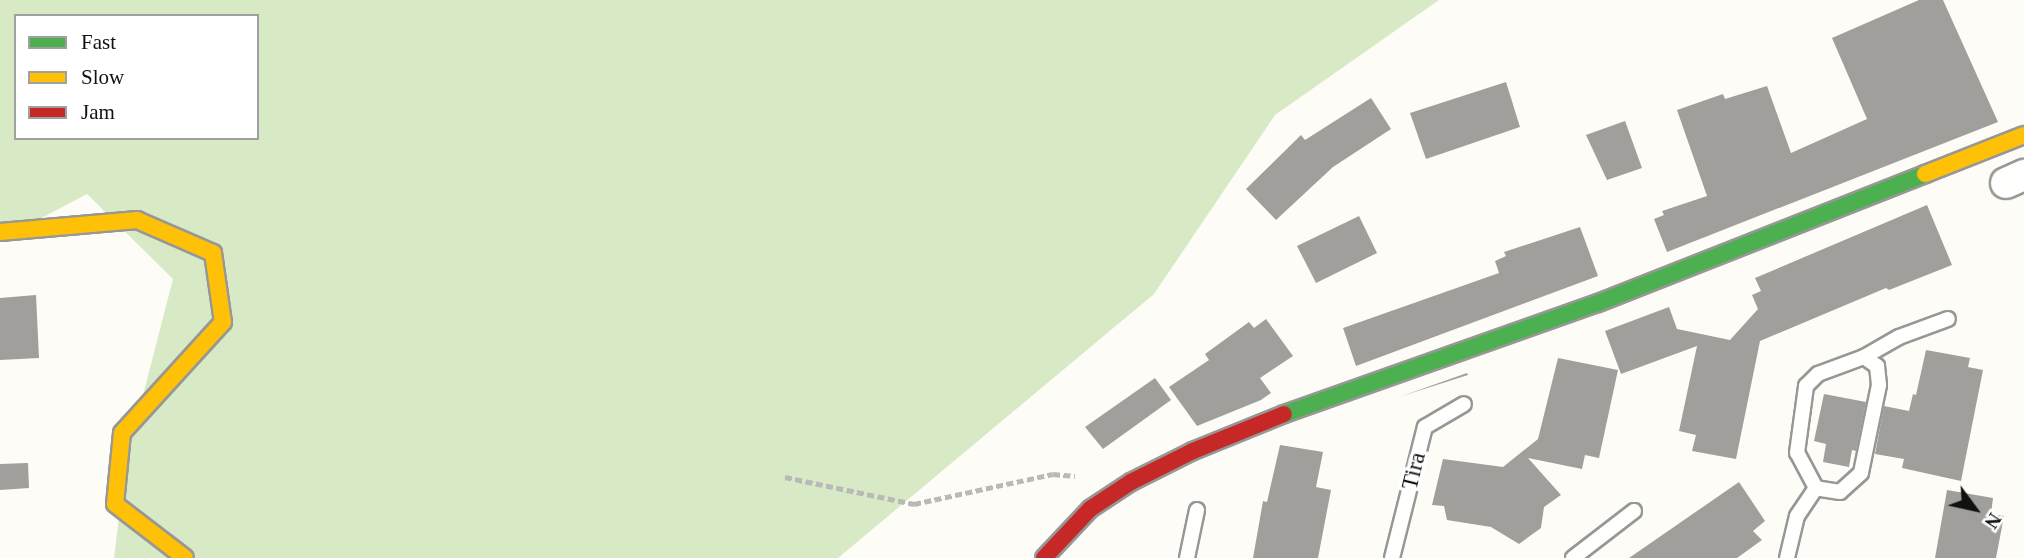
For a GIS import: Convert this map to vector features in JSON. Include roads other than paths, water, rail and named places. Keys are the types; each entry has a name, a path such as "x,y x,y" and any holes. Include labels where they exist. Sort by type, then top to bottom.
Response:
{"street":[{"path":"1045,558 1090,509 1132,482 1193,451 1288,413 1598,303 2024,135"},
{"path":"0,232 137,220 213,253 223,322 122,433 116,492 115,504 185,558"}],"lane":[{"path":"1816,488 1797,453 1806,386 1818,374 1864,357 1899,337 1948,319"},
{"path":"1816,488 1840,492 1861,473 1880,385 1877,366 1864,357"},
{"name":"Tira","path":"1392,558 1425,427 1464,404"},
{"path":"1787,558 1797,516 1816,488"},
{"path":"1187,558 1197,510"},
{"path":"1573,558 1634,511"}]}
